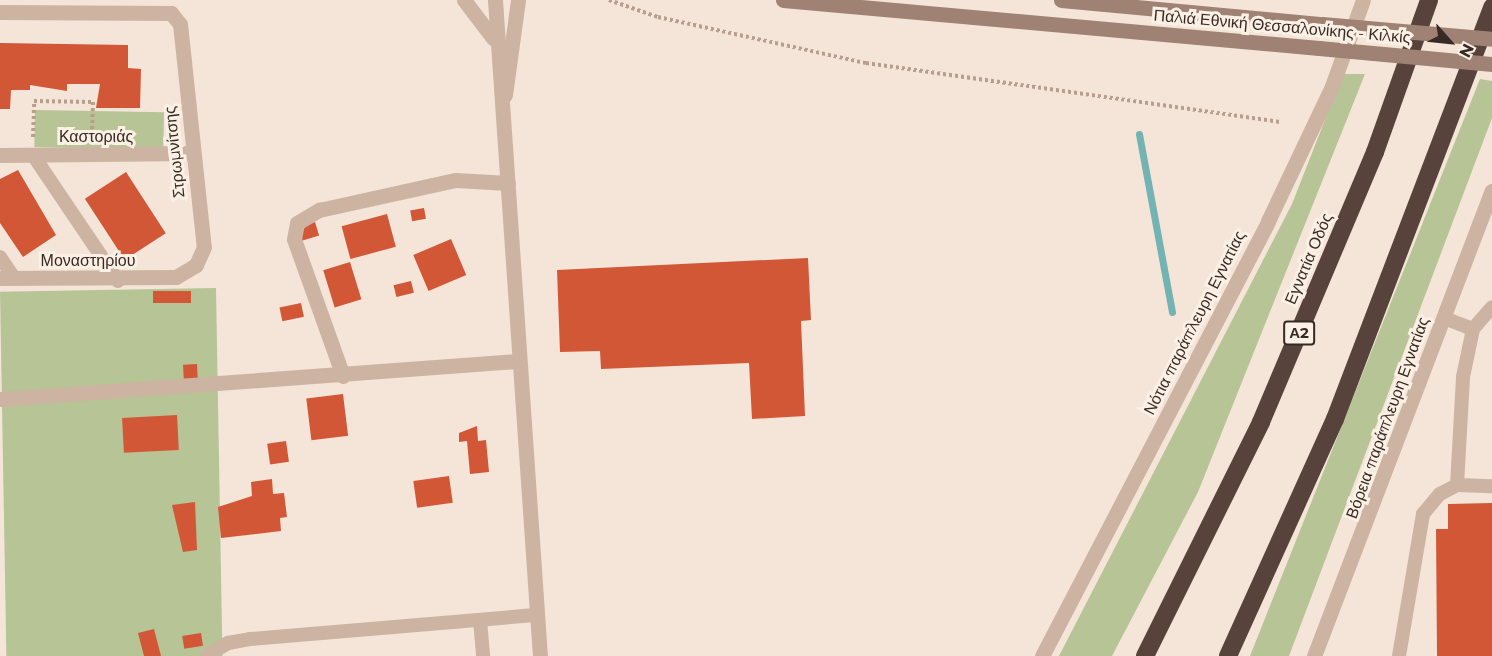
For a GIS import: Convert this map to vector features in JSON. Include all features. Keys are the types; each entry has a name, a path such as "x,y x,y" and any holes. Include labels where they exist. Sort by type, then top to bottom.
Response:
{"highway":[{"name":"Εγνατία Οδός","path":"1145,656 1261,422 1375,152 1429,0"},
{"path":"1228,656 1335,419 1492,7"}],"main road":[{"name":"Παλιά Εθνική Θεσσαλονίκης - Κιλκίς","path":"783,0 1492,64"},
{"name":"Παλιά Εθνική Θεσσαλονίκης - Κιλκίς","path":"1061,0 1492,39"}],"street":[{"path":"464,0 495,41"},
{"path":"495,0 495,41 506,95"},
{"path":"518,0 506,95 508,183 518,361 540,656"},
{"name":"Νότια παράπλευρη Εγνατίας","path":"1042,656 1268,221 1332,86 1363,0"},
{"name":"Στρωμνίτσης","path":"0,12 171,14 180,24 204,247 196,265 176,277"},
{"name":"Καστοριάς","path":"0,154 193,153"},
{"path":"343,376 294,239 297,223 319,210 456,180 508,183"},
{"name":"Βόρεια παράπλευρη Εγνατίας","path":"1314,656 1492,190"},
{"name":"Μοναστηρίου","path":"7,278 118,281 176,277"},
{"path":"0,399 343,376 518,361"}],"lane":[{"path":"33,155 118,281"},
{"path":"0,257 7,278"},
{"path":"1457,485 1463,377 1473,329 1492,308"},
{"path":"1444,318 1473,329"},
{"path":"1399,656 1422,514 1440,494 1457,485 1492,486"},
{"path":"207,656 228,643 250,639 536,615"},
{"path":"480,620 483,656"}],"path":[{"path":"609,0 658,17 866,63 1280,122"},
{"path":"33,155 34,100 93,102 92,155"}],"green space":[{"path":"1343,74 1365,74 1198,492 1112,656 1059,656 1292,204"},
{"path":"1480,79 1492,81 1492,118 1289,656 1250,656"},
{"path":"35,110 164,112 163,149 34,147"},
{"path":"216,288 222,656 6,656 0,292"}],"building":[{"path":"0,43 128,45 128,68 141,69 140,108 96,108 100,84 67,84 67,91 30,85 30,90 11,90 10,109 0,109"},
{"path":"18,170 56,235 23,257 0,223 0,179"},
{"path":"126,172 166,233 125,260 85,199"},
{"path":"424,208 426,219 412,221 410,210"},
{"path":"387,214 396,247 350,259 342,226"},
{"path":"315,222 319,235 302,241 298,227"},
{"path":"451,239 466,275 428,291 413,255"},
{"path":"808,258 811,320 801,321 805,416 752,419 749,363 601,369 600,351 560,352 557,270"},
{"path":"350,262 361,299 335,307 323,270"},
{"path":"411,281 414,293 396,297 394,285"},
{"path":"153,291 191,291 191,303 153,303"},
{"path":"301,303 304,317 282,321 279,308"},
{"path":"197,364 198,383 184,384 183,365"},
{"path":"343,394 348,436 311,440 306,399"},
{"path":"177,415 179,450 124,453 122,418"},
{"path":"477,426 478,441 486,440 489,472 470,474 467,441 459,442 459,433"},
{"path":"286,441 289,462 270,464 267,444"},
{"path":"449,476 453,503 417,508 413,481"},
{"path":"272,479 273,494 284,493 287,517 280,518 281,531 221,538 218,507 252,496 251,482"},
{"path":"195,502 197,550 183,552 172,505"},
{"path":"1492,503 1492,656 1437,656 1436,529 1448,529 1448,504"},
{"path":"154,629 161,656 144,656 138,633"},
{"path":"201,633 203,646 184,649 182,636"}],"waterway":[{"path":"1139,134 1172,312"}]}
